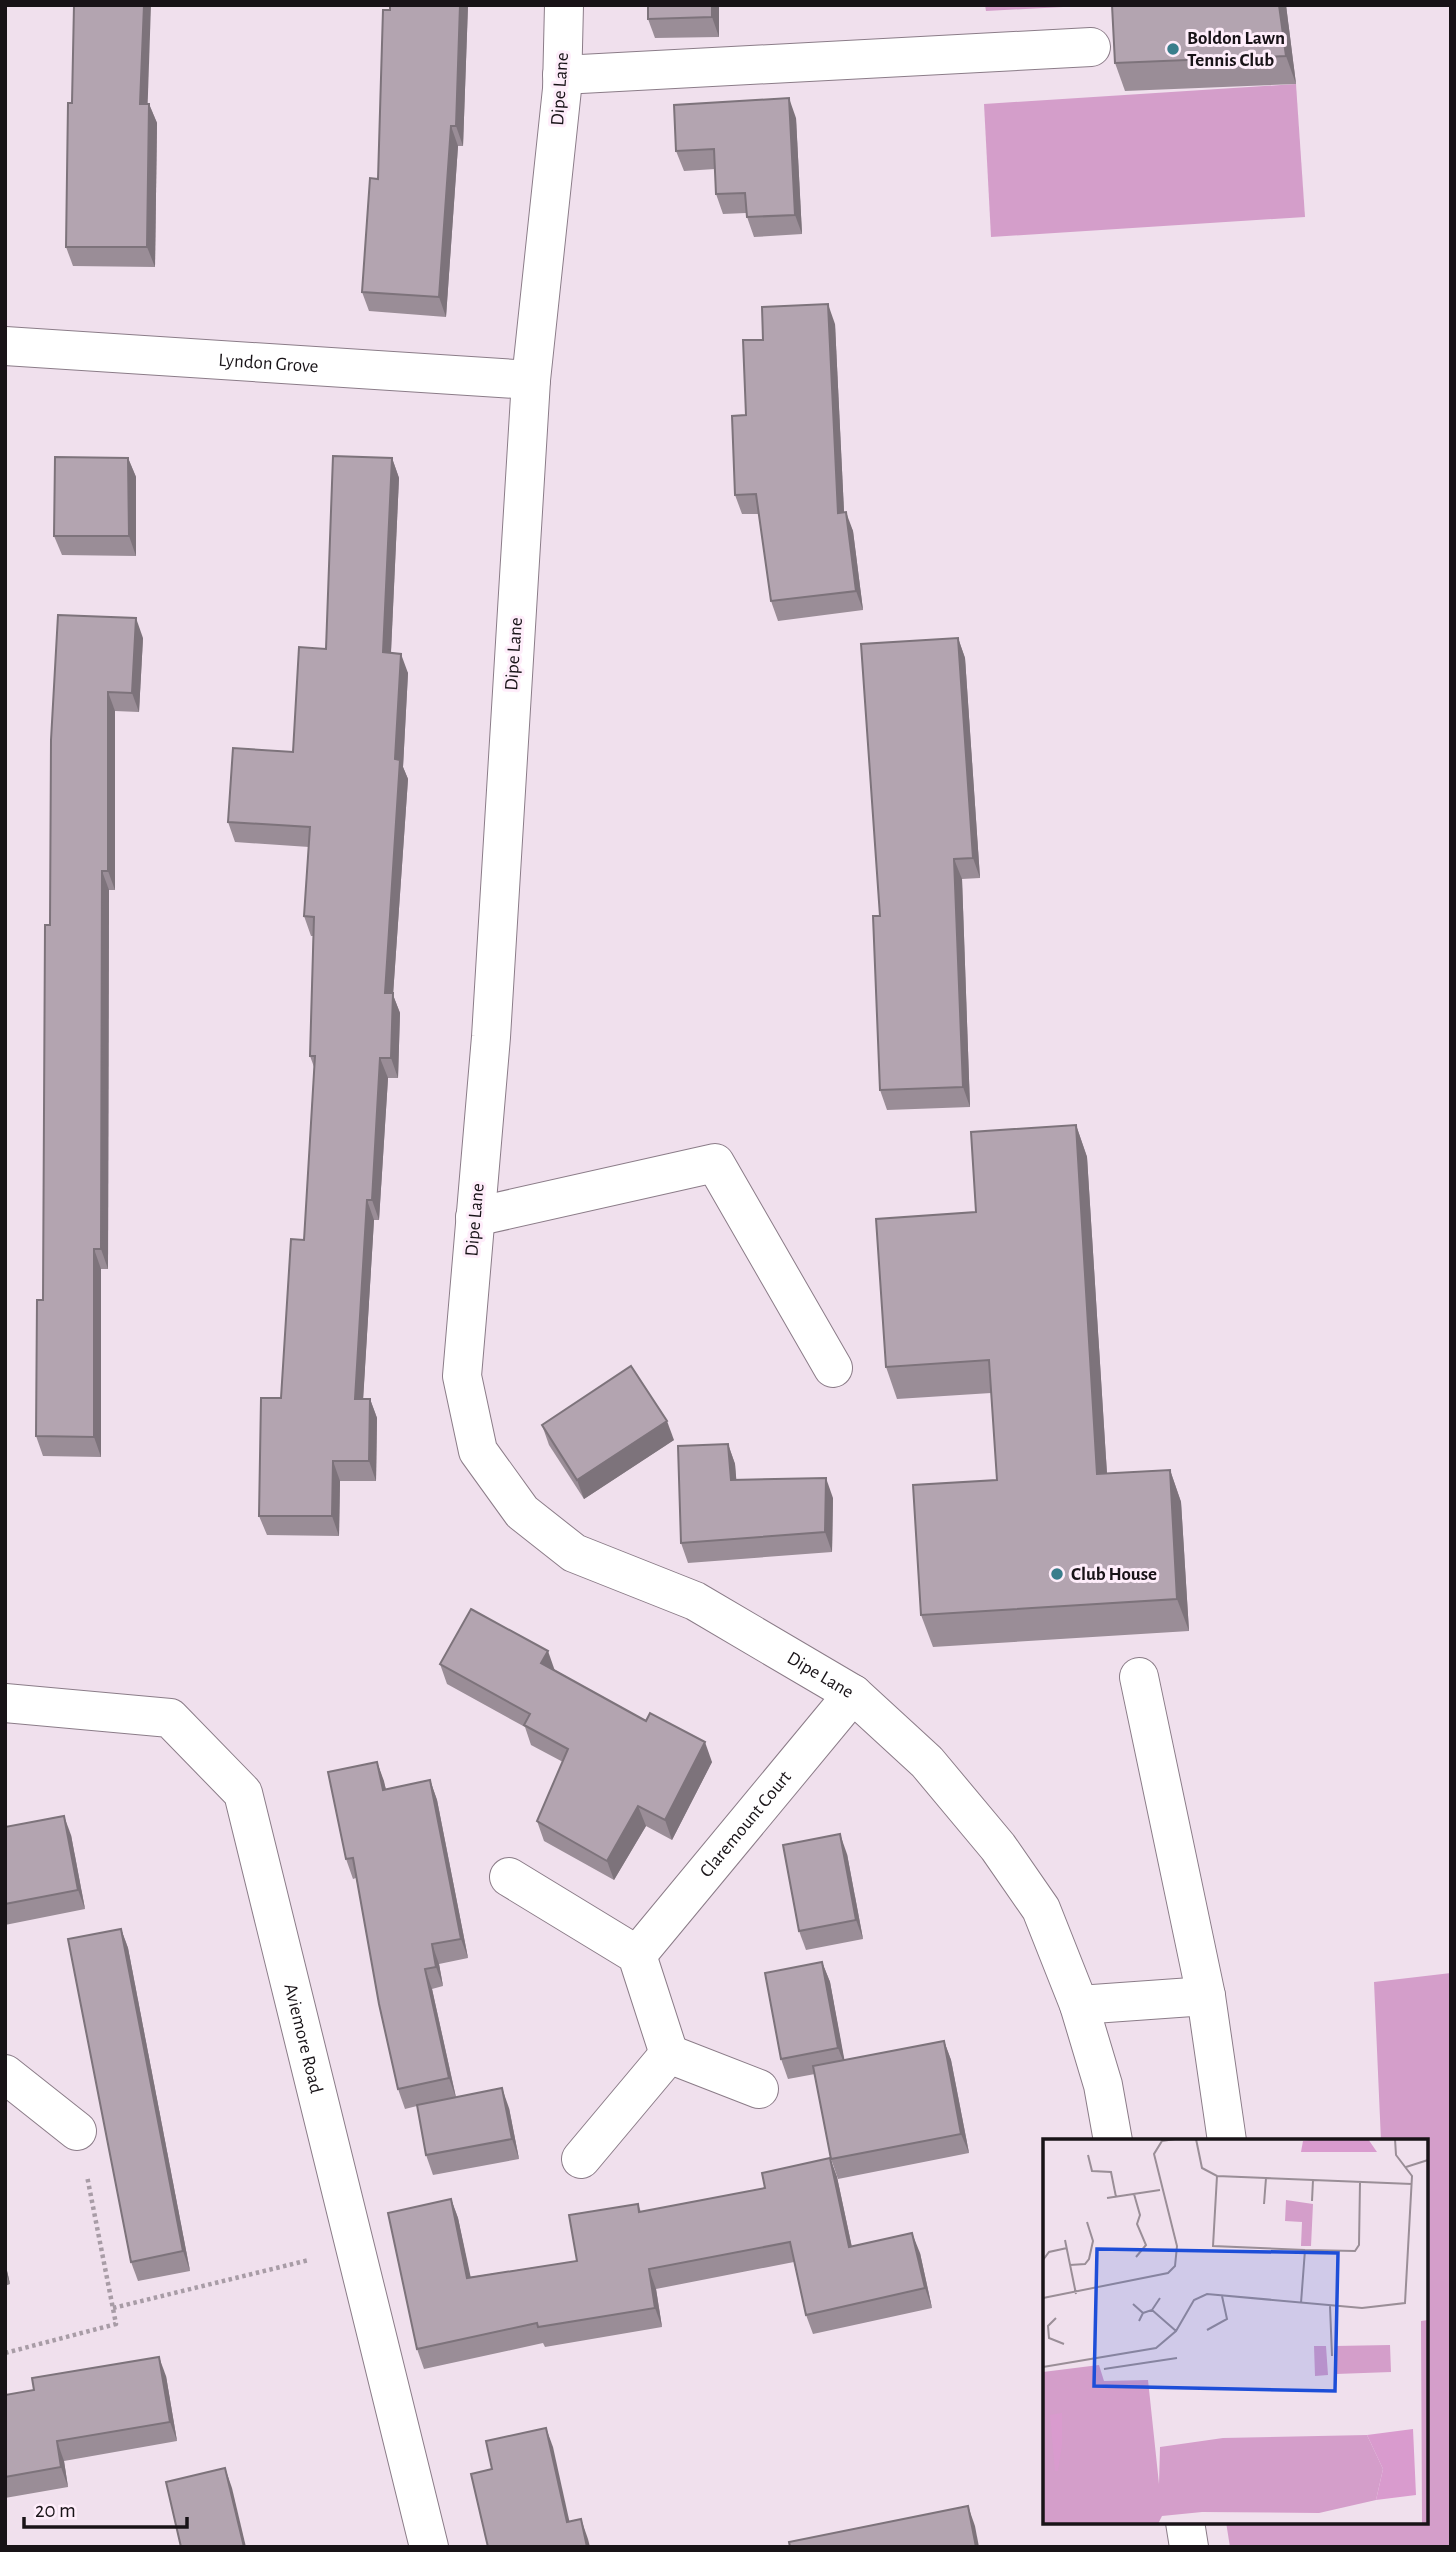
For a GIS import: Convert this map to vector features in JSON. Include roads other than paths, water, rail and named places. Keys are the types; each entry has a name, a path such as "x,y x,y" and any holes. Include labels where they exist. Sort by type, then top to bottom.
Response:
{"street":[{"name":"Dipe Lane","path":"565,5 562,75 531,380 491,1037 462,1376 478,1451 522,1512 574,1553 695,1601 853,1694 927,1762 998,1847 1041,1909 1079,2005 1102,2085 1113,2139"},
{"path":"562,75 1091,47"},
{"name":"Lyndon Grove","path":"5,346 531,380"},
{"path":"475,1217 715,1163 833,1368"},
{"path":"1139,1677 1206,1996 1227,2139"},
{"name":"Claremount Court","path":"637,1955 853,1694"},
{"name":"Aviemore Road","path":"5,1703 170,1718 243,1793 429,2547"},
{"path":"509,1877 637,1955 669,2054"},
{"path":"1079,2005 1206,1996"},
{"path":"669,2054 759,2089"},
{"path":"581,2159 669,2054"},
{"path":"5,2074 77,2131"},
{"path":"1185,2524 1189,2547"}],"place":[{"name":"Boldon Lawn Tennis Club","path":"1173,49"},
{"name":"Club House","path":"1057,1574"}]}
